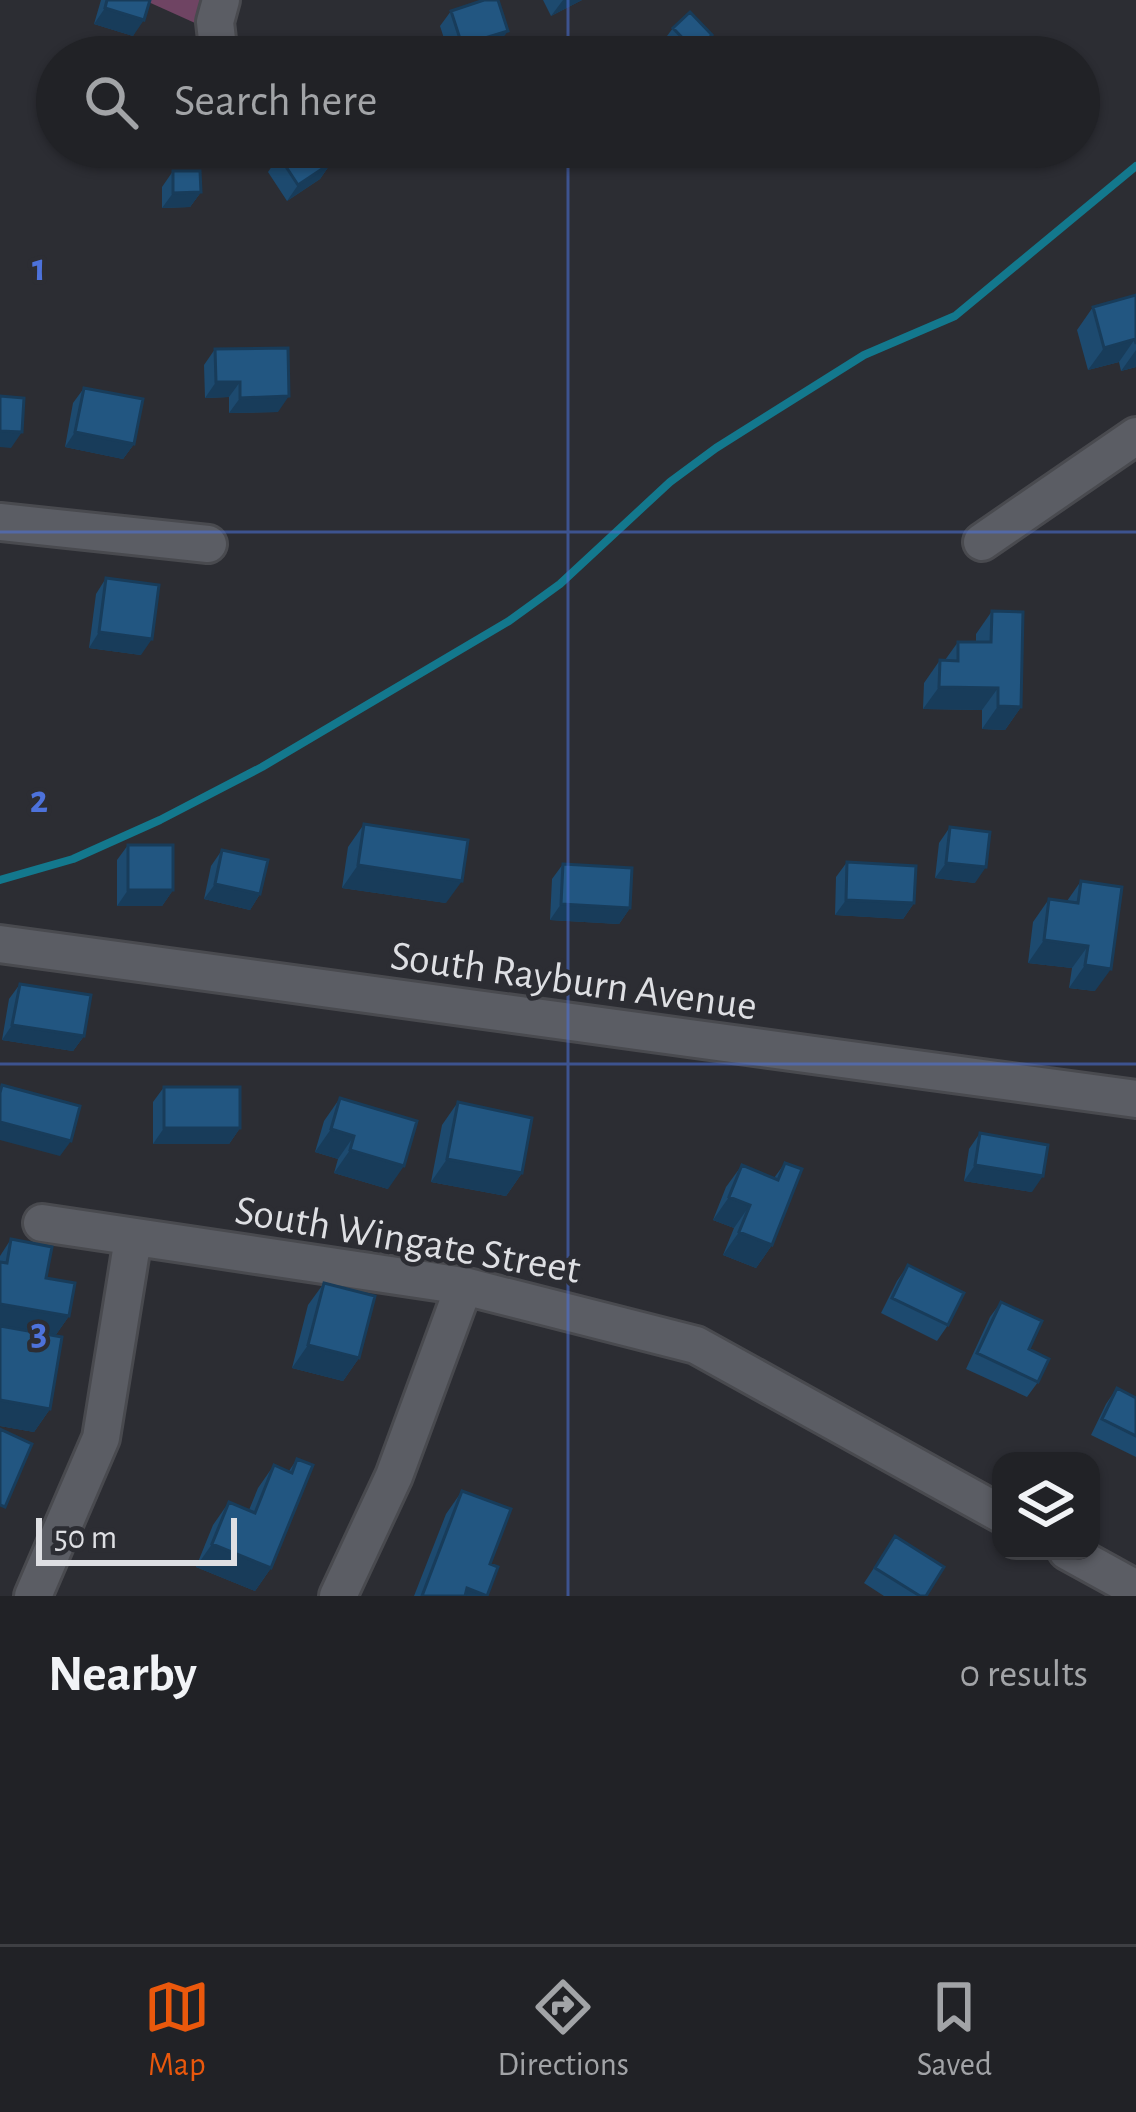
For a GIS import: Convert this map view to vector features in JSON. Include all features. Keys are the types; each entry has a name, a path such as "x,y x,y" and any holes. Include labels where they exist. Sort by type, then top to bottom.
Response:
{"street":[{"path":"217,36 221,0"},
{"path":"982,542 1136,436"},
{"path":"0,521 208,544"},
{"name":"South Rayburn Avenue","path":"0,944 1136,1099"},
{"name":"South Wingate Street","path":"42,1222 464,1286 696,1345 992,1509"},
{"path":"33,1596 101,1438 133,1238"},
{"path":"338,1596 394,1476 464,1286"},
{"path":"1083,1560 1136,1589"}],"shaded area":[{"path":"144,0 201,0 195,23"}],"building":[{"path":"107,0 150,0 144,20 105,8"},
{"path":"498,0 508,31 459,36 451,11"},
{"path":"690,12 712,35 681,36 673,28"},
{"path":"287,168 324,168 298,185"},
{"path":"173,171 200,171 201,192 173,193"},
{"path":"1136,295 1136,344 1135,339 1104,348 1093,307"},
{"path":"288,348 289,396 240,398 240,382 216,382 215,349"},
{"path":"84,388 143,399 134,444 75,432"},
{"path":"0,396 24,398 22,432 0,431"},
{"path":"106,578 159,585 152,639 99,632"},
{"path":"992,611 1023,612 1021,707 998,706 998,688 939,687 940,660 958,661 958,642 991,642"},
{"path":"364,824 468,840 462,881 358,865"},
{"path":"950,827 990,832 986,867 946,863"},
{"path":"128,845 173,845 173,890 128,890"},
{"path":"222,850 268,860 260,894 215,884"},
{"path":"847,862 916,866 914,903 846,900"},
{"path":"563,864 632,868 630,908 561,904"},
{"path":"1081,881 1122,887 1111,969 1085,965 1088,946 1044,940 1049,899 1078,903"},
{"path":"20,984 91,995 84,1036 12,1025"},
{"path":"2,1085 80,1106 71,1141 0,1122"},
{"path":"164,1087 240,1087 240,1128 164,1128"},
{"path":"340,1098 417,1121 404,1166 350,1150 354,1136 331,1129"},
{"path":"458,1102 532,1118 522,1173 447,1159"},
{"path":"980,1133 1048,1145 1043,1176 975,1165"},
{"path":"785,1163 802,1169 772,1245 739,1232 750,1205 729,1197 742,1165 778,1180"},
{"path":"11,1239 52,1247 46,1278 75,1283 69,1316 0,1304 0,1262 7,1263"},
{"path":"908,1265 964,1293 948,1325 892,1298"},
{"path":"324,1283 375,1296 359,1358 308,1345"},
{"path":"1001,1302 1042,1321 1029,1349 1049,1359 1038,1382 977,1353"},
{"path":"0,1326 62,1337 50,1409 0,1400"},
{"path":"1117,1388 1136,1398 1136,1436 1102,1419"},
{"path":"0,1429 32,1444 5,1507 0,1505"},
{"path":"297,1459 313,1465 271,1568 212,1544 229,1502 255,1513 274,1465 292,1473"},
{"path":"462,1491 511,1509 490,1564 498,1567 487,1596 467,1588 465,1596 422,1596"},
{"path":"895,1536 944,1567 926,1596 875,1568"}],"waterway":[{"path":"0,880 73,859 160,820 262,767 509,621 560,584 670,482 716,448 864,355 955,316 1136,166"}]}
